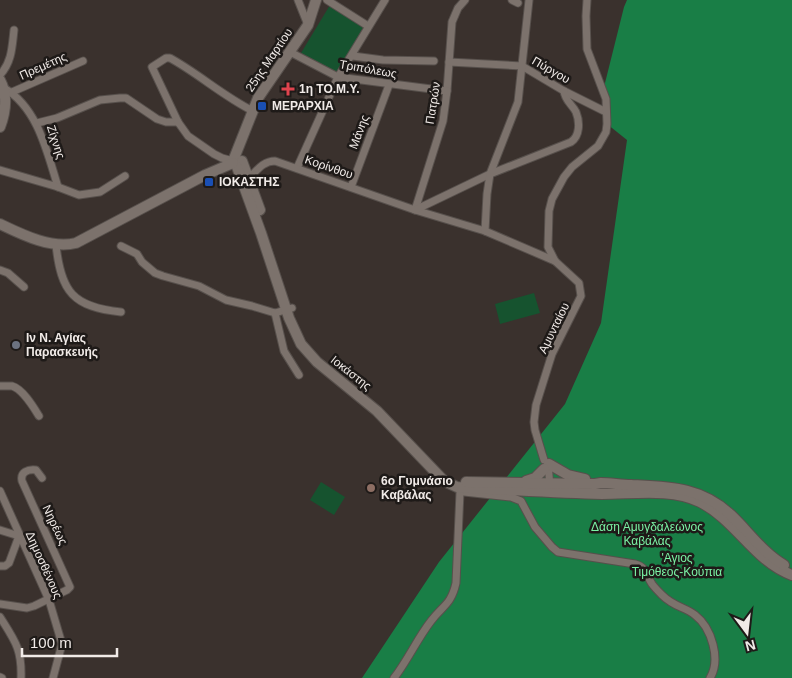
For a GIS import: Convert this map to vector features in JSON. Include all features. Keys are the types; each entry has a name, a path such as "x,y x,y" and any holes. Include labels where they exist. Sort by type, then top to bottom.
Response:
{"street":[{"path":"298,0 308,25"},
{"name":"25ης Μαρτίου","path":"237,162 237,148 244,135 252,111 262,92 308,25 316,0"},
{"path":"327,0 368,26"},
{"path":"297,168 338,77 385,0"},
{"name":"Πατρών","path":"415,210 443,121 450,62 452,22 458,8 465,0"},
{"path":"486,231 487,194 490,174 518,102 529,0"},
{"path":"554,261 548,247 549,211 552,199 568,172 598,146 606,132 606,99 587,49 587,0"},
{"path":"0,75 7,68 11,57 14,30"},
{"name":"Τριπόλεως","path":"290,52 338,77 447,91"},
{"path":"352,56 383,60 434,61"},
{"path":"237,162 222,158 188,136 178,122 152,67 168,57 197,74 236,103 252,111"},
{"name":"Πρεμέτης","path":"5,87 83,61"},
{"name":"Πύργου","path":"450,62 522,66 564,91 606,112"},
{"name":"Μάνης","path":"351,187 389,85"},
{"path":"0,127 5,108 5,87"},
{"name":"Ζίχνης","path":"5,87 37,123 58,187"},
{"path":"415,210 490,174 571,142 578,133 577,116 575,110 566,100 564,91"},
{"path":"37,123 57,118 92,103 110,98 126,98 161,121 178,122"},
{"name":"Κορίνθου","path":"246,182 262,165 268,161 275,161 415,210 486,231 554,261"},
{"path":"0,224 56,245 76,243 205,175 237,162"},
{"name":"Ιοκάστης","path":"237,162 246,182 301,344 317,362 378,411 440,477 458,489"},
{"path":"0,170 79,195 100,192 125,176"},
{"path":"56,245 58,259 67,288 83,303 96,309 121,312"},
{"path":"121,246 137,254 150,269 163,276 199,286 226,300 274,313 289,309"},
{"name":"Αμυνταίου","path":"546,487 545,464 534,430 536,405 552,354 581,296 579,283 554,261"},
{"path":"0,270 8,273 24,287"},
{"name":"Ιοκάστης","path":"289,309 310,346 390,414 447,475 463,481 520,482 546,487"},
{"path":"274,313 284,351 299,375"},
{"path":"0,386 12,386 17,389 33,406 39,416"},
{"path":"520,482 535,478 545,464 568,476 601,483 684,489 713,501 731,515 776,559 792,568"},
{"name":"Νηρέως","path":"42,478 36,470 31,469 23,472 21,476 70,588 49,600"},
{"path":"458,489 546,487 601,483"},
{"path":"546,487 665,494 695,500 719,514 772,565 792,575"},
{"path":"394,678 430,622 450,601 454,592 456,583 458,489"},
{"path":"458,489 511,497 521,501 535,527 558,552 636,564 643,567 652,584 663,596 673,604 694,614 703,624 716,655 714,671 710,678"},
{"name":"Δημοσθένους","path":"0,491 49,600 62,644 53,678"},
{"path":"0,530 19,536 9,562 5,566 0,566"},
{"path":"0,604 27,608 49,600"},
{"path":"0,618 17,645 21,678"}],"green space":[{"name":"Δάση Αμυγδαλεώνος Καβάλας","path":"627,0 792,0 792,678 362,678 439,562 565,404 601,323 627,140 607,124 603,91"},
{"path":"330,5 364,26 338,73 301,53"},
{"path":"534,293 540,313 500,324 495,304"},
{"path":"321,482 345,497 334,515 310,500"}],"place":[{"name":"1η ΤΟ.Μ.Υ.","path":"288,89"},
{"name":"ΜΕΡΑΡΧΙΑ","path":"262,106"},
{"name":"ΙΟΚΑΣΤΗΣ","path":"209,182"},
{"name":"Ιν Ν. Αγίας Παρασκευής","path":"16,345"},
{"name":"6ο Γυμνάσιο Καβάλας","path":"371,488"}],"park label":[{"name":"'Αγιος Τιμόθεος-Κούπια","path":"677,565"}]}
